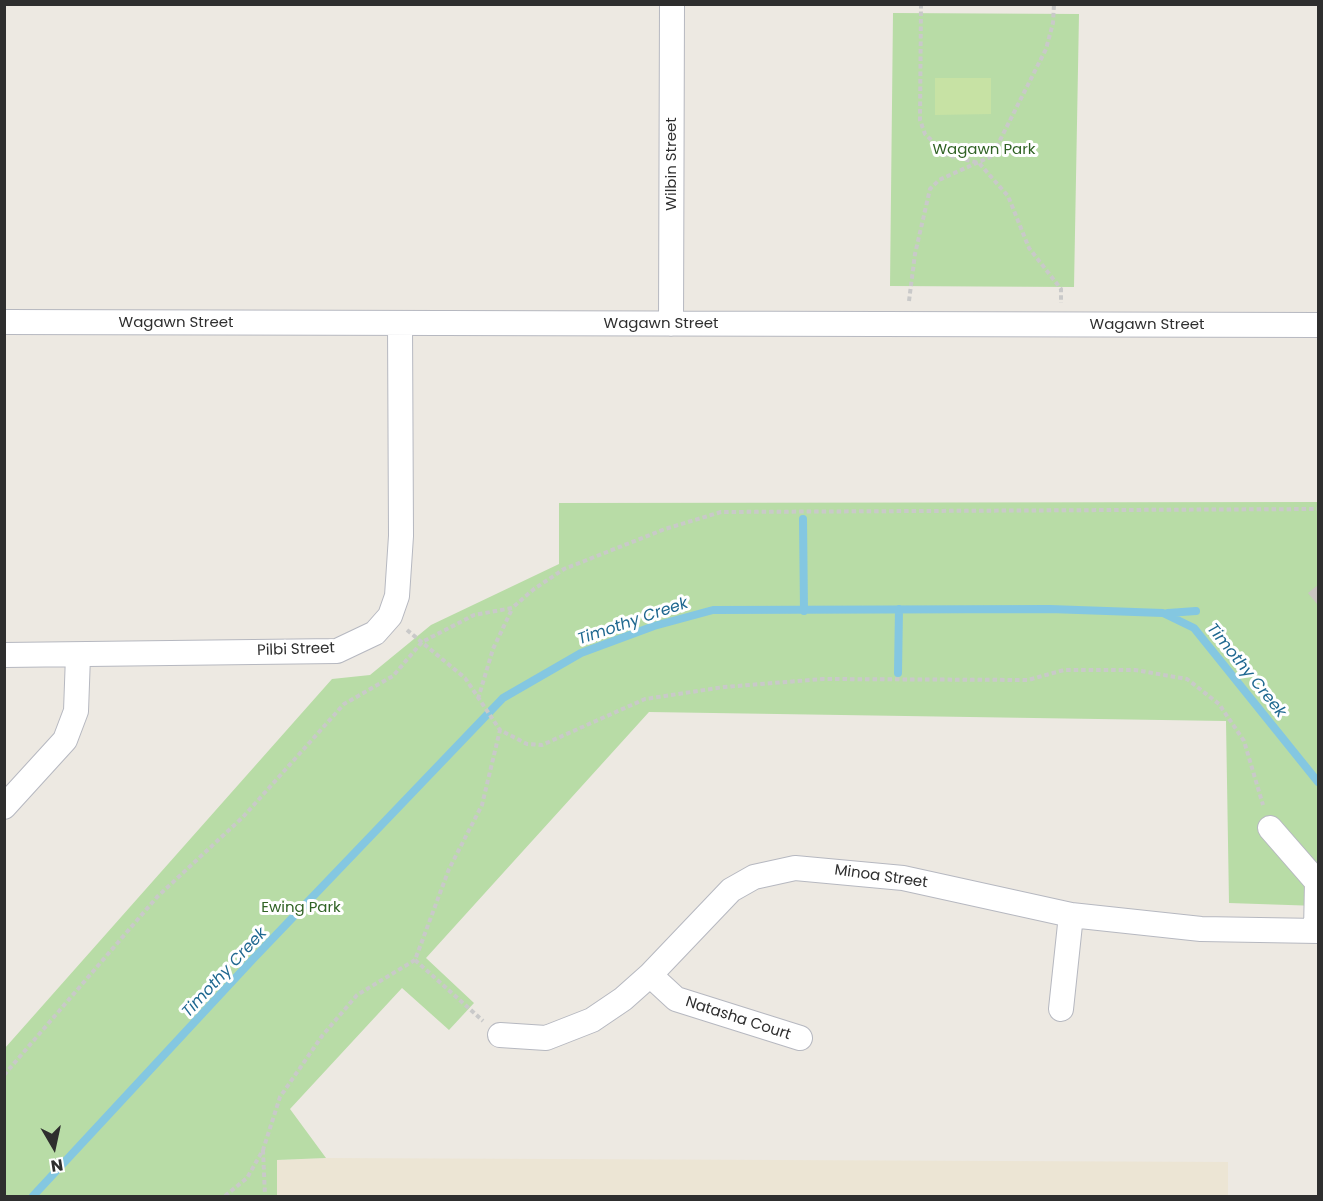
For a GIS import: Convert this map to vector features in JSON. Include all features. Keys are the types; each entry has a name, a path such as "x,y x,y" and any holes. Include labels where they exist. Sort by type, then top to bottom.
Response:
{"street":[{"name":"Wilbin Street","path":"671,324 672,4"},
{"name":"Wagawn Street","path":"4,322 1318,325"},
{"path":"390,616 398,596 401,536 400,324"},
{"name":"Pilbi Street","path":"4,655 78,656 337,651 375,633 390,616"},
{"path":"4,807 65,740 76,711 78,656"},
{"path":"1270,828 1317,882 1317,931"},
{"name":"Minoa Street","path":"500,1035 546,1038 569,1031 623,999 650,975 731,890 754,877 795,868 903,878 1071,915 1201,929 1317,931"},
{"path":"1061,1009 1071,915"},
{"name":"Natasha Court","path":"650,975 675,999 800,1038"}],"path":[{"path":"921,4 920,120 925,134 948,155 979,163 1008,196 1029,248 1060,289 1061,325"},
{"path":"906,325 915,254 930,189 939,180 992,156 1046,49 1053,23 1054,4"},
{"path":"478,699 493,649 512,608 534,589 564,570 665,530 721,512 1318,509"},
{"path":"4,1075 157,897 243,817 344,704 393,676 422,642 474,615 512,608"},
{"path":"390,616 465,678 500,730 527,744 542,745 645,699 723,687 823,679 1029,680 1064,670 1135,670 1188,679 1219,704 1244,741 1259,799 1269,816 1270,828"},
{"path":"225,1197 247,1178 262,1150 280,1097 322,1036 357,995 415,960 449,869 482,805 500,730"},
{"path":"415,960 500,1035"},
{"path":"262,1150 265,1197"}],"shaded area":[{"path":"326,1158 1228,1162 1228,1196 277,1196 277,1160"}],"green space":[{"name":"Wagawn Park","path":"893,13 1079,14 1074,287 890,286"},
{"path":"935,78 991,78 991,114 935,115"},
{"name":"Ewing Park","path":"1318,502 1318,906 1229,903 1226,721 649,712 426,958 474,1003 449,1030 402,988 290,1109 326,1158 277,1160 277,1196 5,1196 5,1048 332,679 370,675 431,625 559,564 559,503"}],"building":[{"path":"1318,585 1318,603 1317,604 1308,593"}],"waterway":[{"path":"803,519 804,611"},
{"path":"898,673 899,609"},
{"name":"Timothy Creek","path":"33,1196 253,959 503,698 581,653 654,626 713,610 1050,609 1163,613 1194,628 1318,782"},
{"path":"1168,613 1196,611"}]}
